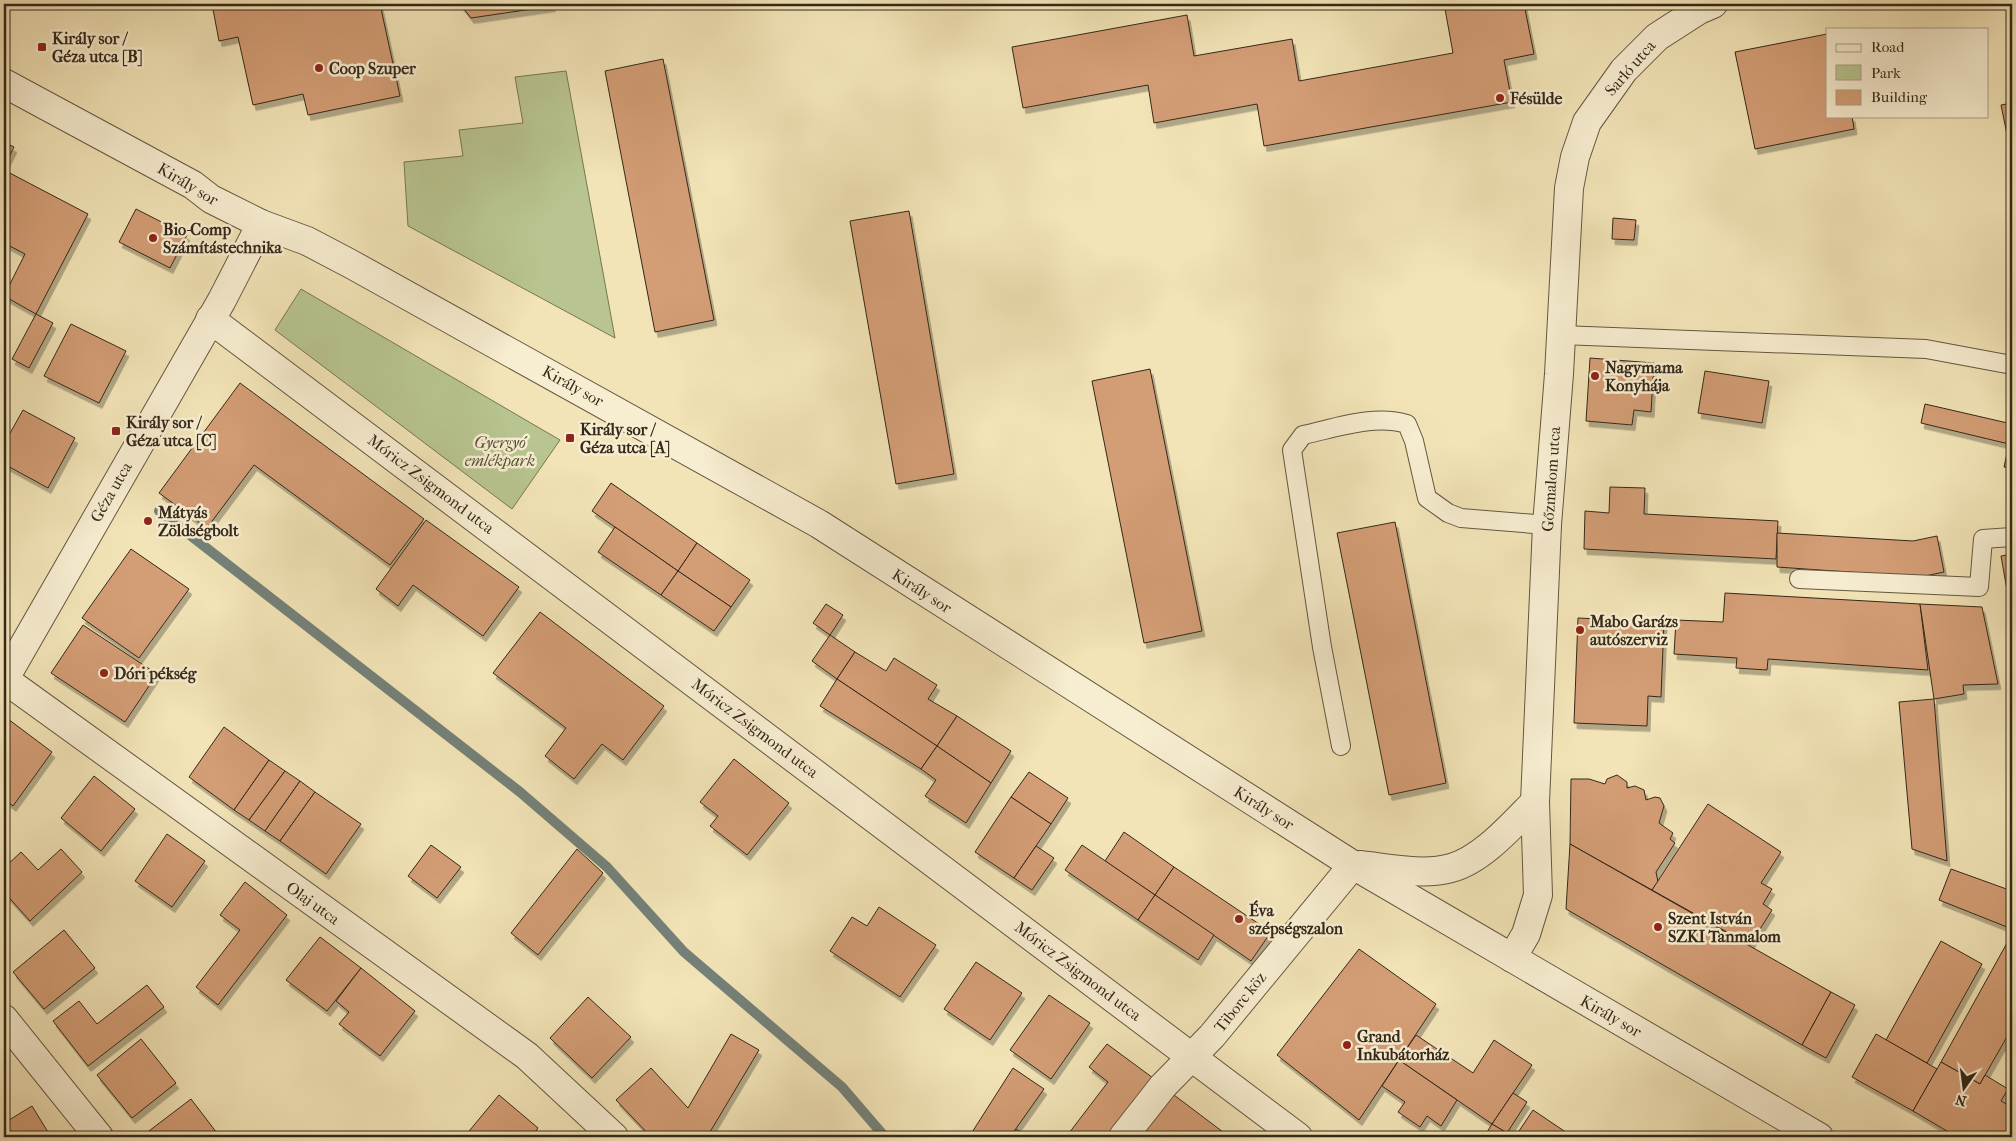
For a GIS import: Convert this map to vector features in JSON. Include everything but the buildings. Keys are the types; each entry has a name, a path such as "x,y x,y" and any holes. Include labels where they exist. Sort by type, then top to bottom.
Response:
{"street":[{"name":"Sarló utca","path":"1575,157 1587,122 1624,70 1657,37 1699,10 1713,4"},
{"name":"Király sor","path":"4,83 194,185 211,199 261,224 307,241 349,263 819,524 1353,865 1819,1137"},
{"name":"Gőzmalom utca","path":"1512,958 1526,934 1538,895 1535,802 1547,525 1561,335 1568,188 1575,157"},
{"name":"Géza utca","path":"4,680 243,262 261,224"},
{"name":"Móricz Zsigmond utca","path":"210,319 1298,1137"},
{"name":"Olaj utca","path":"4,680 527,1056 614,1137"},
{"path":"1353,865 1422,871 1452,868 1472,858 1499,838 1535,802"},
{"name":"Tiborc köz","path":"1123,1137 1163,1086 1212,1036 1353,865"},
{"path":"4,1019 12,1045 99,1137"}],"lane":[{"path":"1561,335 1926,349 2012,365"},
{"path":"1341,746 1322,647 1292,450 1303,435 1374,421 1393,420 1407,424 1414,441 1427,498 1448,513 1461,518 1547,525"},
{"path":"1799,579 1979,587 1984,539 2012,537"}],"green space":[{"path":"566,71 615,338 408,226 404,162 463,156 459,130 523,123 515,77"},
{"name":"Gyergyó emlékpark","path":"301,289 560,440 512,509 275,330"}],"waterway":[{"path":"159,511 520,792 607,867 684,952 842,1087 885,1137"}],"place":[{"name":"Király sor / Géza utca [B]","path":"42,47"},
{"name":"Coop Szuper","path":"319,68"},
{"name":"Fésülde","path":"1500,98"},
{"name":"Bio-Comp Számítástechnika","path":"153,238"},
{"name":"Nagymama Konyhája","path":"1595,376"},
{"name":"Király sor / Géza utca [C]","path":"116,431"},
{"name":"Király sor / Géza utca [A]","path":"570,438"},
{"name":"Mátyás Zöldségbolt","path":"148,521"},
{"name":"Mabo Garázs autószerviz","path":"1580,630"},
{"name":"Dóri pékség","path":"104,673"},
{"name":"Éva szépségszalon","path":"1239,919"},
{"name":"Szent István SZKI Tanmalom","path":"1658,927"},
{"name":"Grand Inkubátorház","path":"1347,1045"}]}
